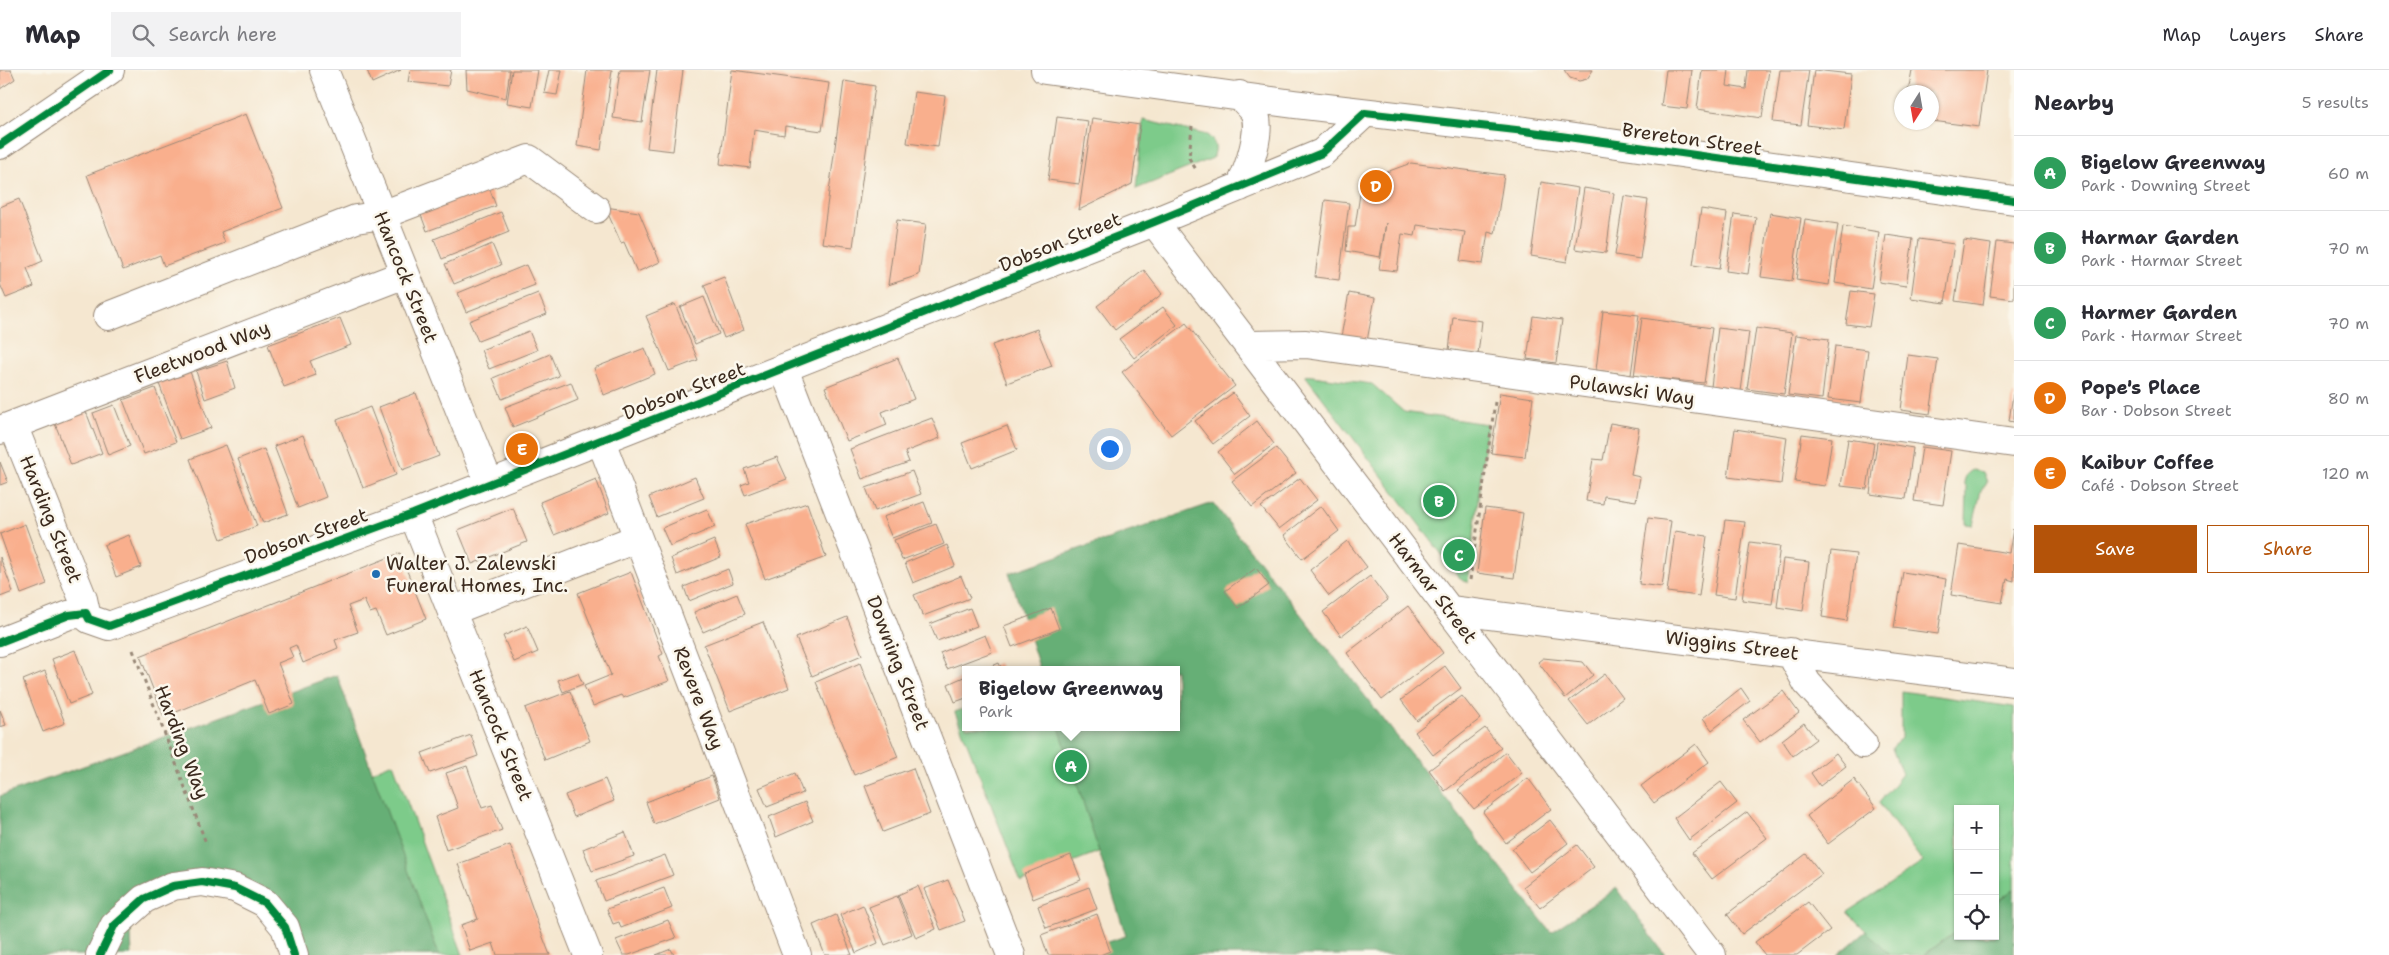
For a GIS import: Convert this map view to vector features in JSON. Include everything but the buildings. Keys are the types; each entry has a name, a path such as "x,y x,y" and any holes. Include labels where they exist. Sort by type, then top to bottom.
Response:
{"street":[{"path":"0,145 110,70"},
{"name":"Hancock Street","path":"324,70 489,483"},
{"name":"Brereton Street","path":"1045,70 1365,113 1525,131 2014,200"},
{"path":"1239,95 1254,111 1255,137 1251,163 1240,187"},
{"name":"Dobson Street","path":"86,613 89,619 109,626 413,514 784,370 1322,153 1365,113"},
{"path":"108,316 356,219 382,215 528,159 596,209"},
{"name":"Harmar Street","path":"1154,222 1712,955"},
{"name":"Fleetwood Way","path":"6,428 405,274"},
{"name":"Pulawski Way","path":"1249,346 1306,344 2014,443"},
{"name":"Downing Street","path":"784,370 1011,955"},
{"name":"Harding Street","path":"6,428 84,599 86,613"},
{"name":"Revere Way","path":"601,441 797,955"},
{"name":"Hancock Street","path":"413,514 588,955"},
{"path":"452,612 638,538"},
{"name":"Wiggins Street","path":"1450,610 2014,682"},
{"path":"0,642 69,615 86,613"},
{"path":"1790,652 1807,683 1863,744"},
{"path":"100,955 114,926 144,899 173,886 202,882 235,888 265,903 285,927 294,955"}],"path":[{"path":"1192,126 1189,158 1200,176"},
{"path":"1470,580 1496,399"}],"green space":[{"path":"1143,120 1207,135 1215,145 1213,158 1136,189"},
{"path":"1305,375 1372,384 1404,412 1487,424 1468,583 1459,577"},
{"path":"1972,470 1983,472 1987,482 1981,491 1973,525 1966,524 1967,489 1964,482 1966,475"},
{"path":"1213,503 1551,932 1617,888 1665,955 1066,955 1126,936 1060,731 1180,731 1180,666 1039,666 1009,573"},
{"path":"337,675 439,955 294,955 285,927 202,882 130,912 132,955 0,955 0,796"},
{"path":"1901,691 2014,707 2014,889 1999,900 1999,805 1954,805 1954,933 1924,955 1890,955 1847,912 1923,862 1879,803 1902,774 1892,748 1901,738"},
{"path":"962,709 962,730 955,712"},
{"path":"962,731 1158,731 1178,821 1021,882"},
{"path":"393,763 463,955 333,955 211,837"},
{"path":"2014,889 2014,955 1924,955 1954,933 1954,940 1999,940 1999,900"},
{"path":"1866,931 1890,955 1838,955"}],"cycle path":[{"path":"0,145 110,70"},
{"path":"0,642 69,615 86,613 89,619 109,626 413,514 1154,222 1322,153 1365,113 1525,131 2014,200"},
{"path":"100,955 114,926 144,899 173,886 202,882 235,888 265,903 285,927 294,955"}],"place":[{"name":"Pope's Place","path":"1376,186"},
{"name":"Kaibur Coffee","path":"522,449"},
{"name":"Harmar Garden","path":"1439,501"},
{"name":"Harmer Garden","path":"1459,555"},
{"name":"Walter J. Zalewski Funeral Homes, Inc.","path":"376,574"},
{"name":"Bigelow Greenway","path":"1071,766"}]}
